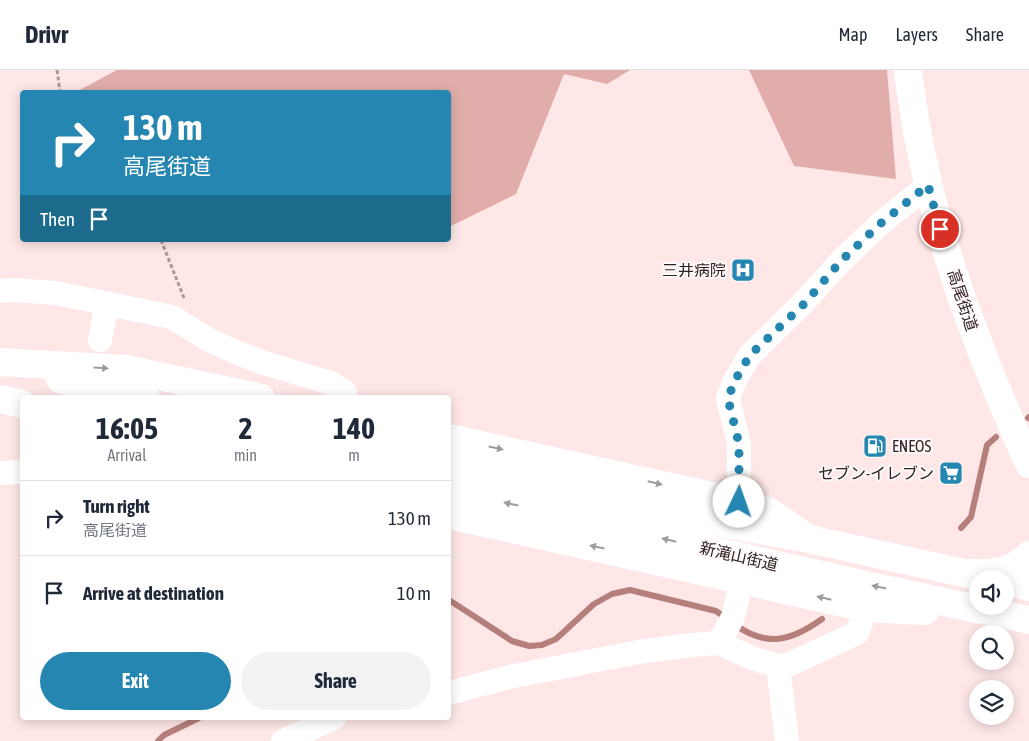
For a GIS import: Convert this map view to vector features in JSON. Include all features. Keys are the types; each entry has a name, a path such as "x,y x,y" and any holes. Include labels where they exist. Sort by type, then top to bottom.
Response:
{"main road":[{"name":"高尾街道","path":"908,70 912,111 928,185 966,314 1028,459"},
{"path":"0,364 133,395"},
{"path":"0,364 126,369 247,395"},
{"path":"0,399 20,404"},
{"path":"451,438 739,502 770,512 809,539"},
{"name":"新滝山街道","path":"451,464 694,518 809,539 969,574"},
{"name":"新滝山街道","path":"451,490 847,581 1020,617"},
{"path":"451,514 866,608 1020,617"},
{"name":"新滝山街道","path":"1005,570 1016,566 1029,555"},
{"path":"1014,584 1029,587"}],"street":[{"path":"739,502 739,444 728,399 734,382 750,355 804,304 841,261 880,224 928,185"},
{"path":"0,291 56,293 172,317 209,340 264,363 331,383 345,392 345,395"},
{"path":"100,340 107,303"},
{"path":"0,473 20,472"},
{"path":"726,632 742,579"},
{"path":"726,632 752,658 778,666 788,665 857,633 862,624 866,608"},
{"path":"451,692 508,677 590,663 726,632"},
{"path":"778,666 787,741"},
{"path":"283,741 327,720"}],"path":[{"path":"58,70 60,90"},
{"path":"162,242 197,331"}],"shaded area":[{"path":"117,70 630,70 607,84 564,74 516,194 451,226 451,90 80,90"},
{"path":"749,70 887,70 896,179 794,166"}],"waterway":[{"path":"961,528 971,517 987,445 996,437"},
{"path":"451,601 512,641 529,646 542,645 556,639 594,604 612,594 630,590 716,611 726,618"},
{"path":"734,624 746,632 757,636 779,639 789,637 811,627 822,619"},
{"path":"158,741 164,735 195,720"}],"place":[{"name":"三井病院","path":"743,270"},
{"name":"ENEOS","path":"875,446"},
{"name":"セブン-イレブン","path":"951,473"}],"route":[{"path":"739,502 739,444 728,399 734,382 750,355 804,304 841,261 880,224 928,185 940,229"}]}
